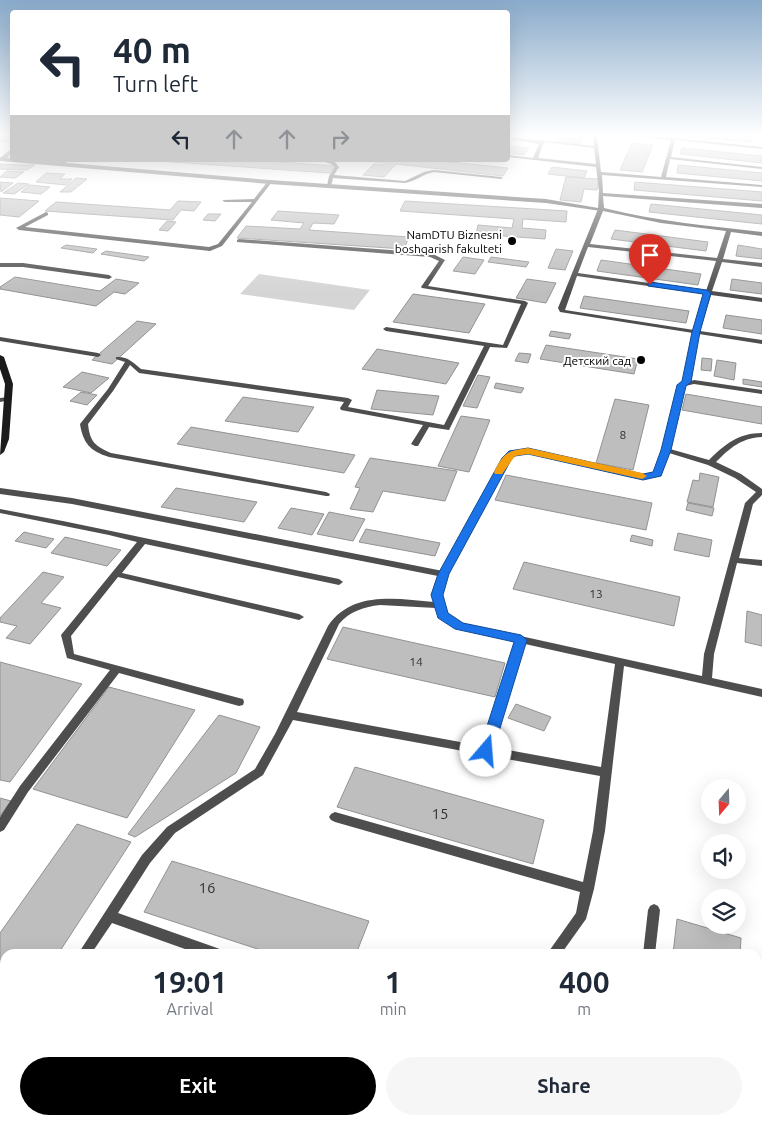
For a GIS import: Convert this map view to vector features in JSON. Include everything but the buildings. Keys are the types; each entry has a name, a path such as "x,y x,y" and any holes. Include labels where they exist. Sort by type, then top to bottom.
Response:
{"street":[{"path":"364,188 546,201 601,209"},
{"path":"0,357 9,384 4,400 5,439 0,452"},
{"path":"0,491 72,502 443,574"}],"lane":[{"path":"46,214 20,228 210,249 220,245 265,188"},
{"path":"601,188 601,209 574,274 561,308 562,311 762,342"},
{"path":"601,194 762,206"},
{"path":"225,201 256,200"},
{"path":"601,209 631,217 762,234"},
{"path":"687,382 696,332 707,293 729,230"},
{"path":"239,241 431,255 442,260 424,287 525,303 505,347 386,329"},
{"path":"587,245 762,265"},
{"path":"0,265 23,265 108,277"},
{"path":"574,274 762,300"},
{"path":"0,339 98,355"},
{"path":"118,358 129,362 139,371 348,400 344,408 446,428 488,345"},
{"path":"129,362 111,390 84,424 85,438 93,448 109,455 326,494"},
{"path":"762,392 687,382 682,385 658,474 643,477 528,451 512,453 507,458 443,574 437,595 443,616 459,626 762,694"},
{"path":"415,444 426,424"},
{"path":"711,464 732,441 754,435 762,436"},
{"path":"666,450 711,464 738,476 761,492 749,504 709,654 707,681"},
{"path":"0,511 109,532 143,541 339,582"},
{"path":"143,541 66,635 70,656 239,702"},
{"path":"734,560 762,563"},
{"path":"116,574 299,617"},
{"path":"87,949 146,859 170,830 259,772 280,736 333,626 345,613 360,605 378,602 440,604"},
{"path":"486,751 521,640"},
{"path":"558,949 582,915 588,889 600,831 605,772 614,723 620,661"},
{"path":"0,827 24,789 116,669"},
{"path":"290,715 605,772"},
{"path":"335,817 588,889"},
{"path":"649,949 654,910"},
{"path":"108,916 203,949"}],"shaded area":[{"path":"259,274 370,290 354,310 240,294"}],"slow traffic":[{"path":"499,472 512,453 528,451 642,476"}],"place":[{"name":"NamDTU Biznesni boshqarish fakulteti","path":"512,241"},
{"name":"Детский сад","path":"641,360"}],"route":[{"path":"486,751 521,640 459,626 443,616 437,595 443,574 507,458 512,453 528,451 643,477 658,474 682,385 687,382 696,332 707,293 650,285"}]}
